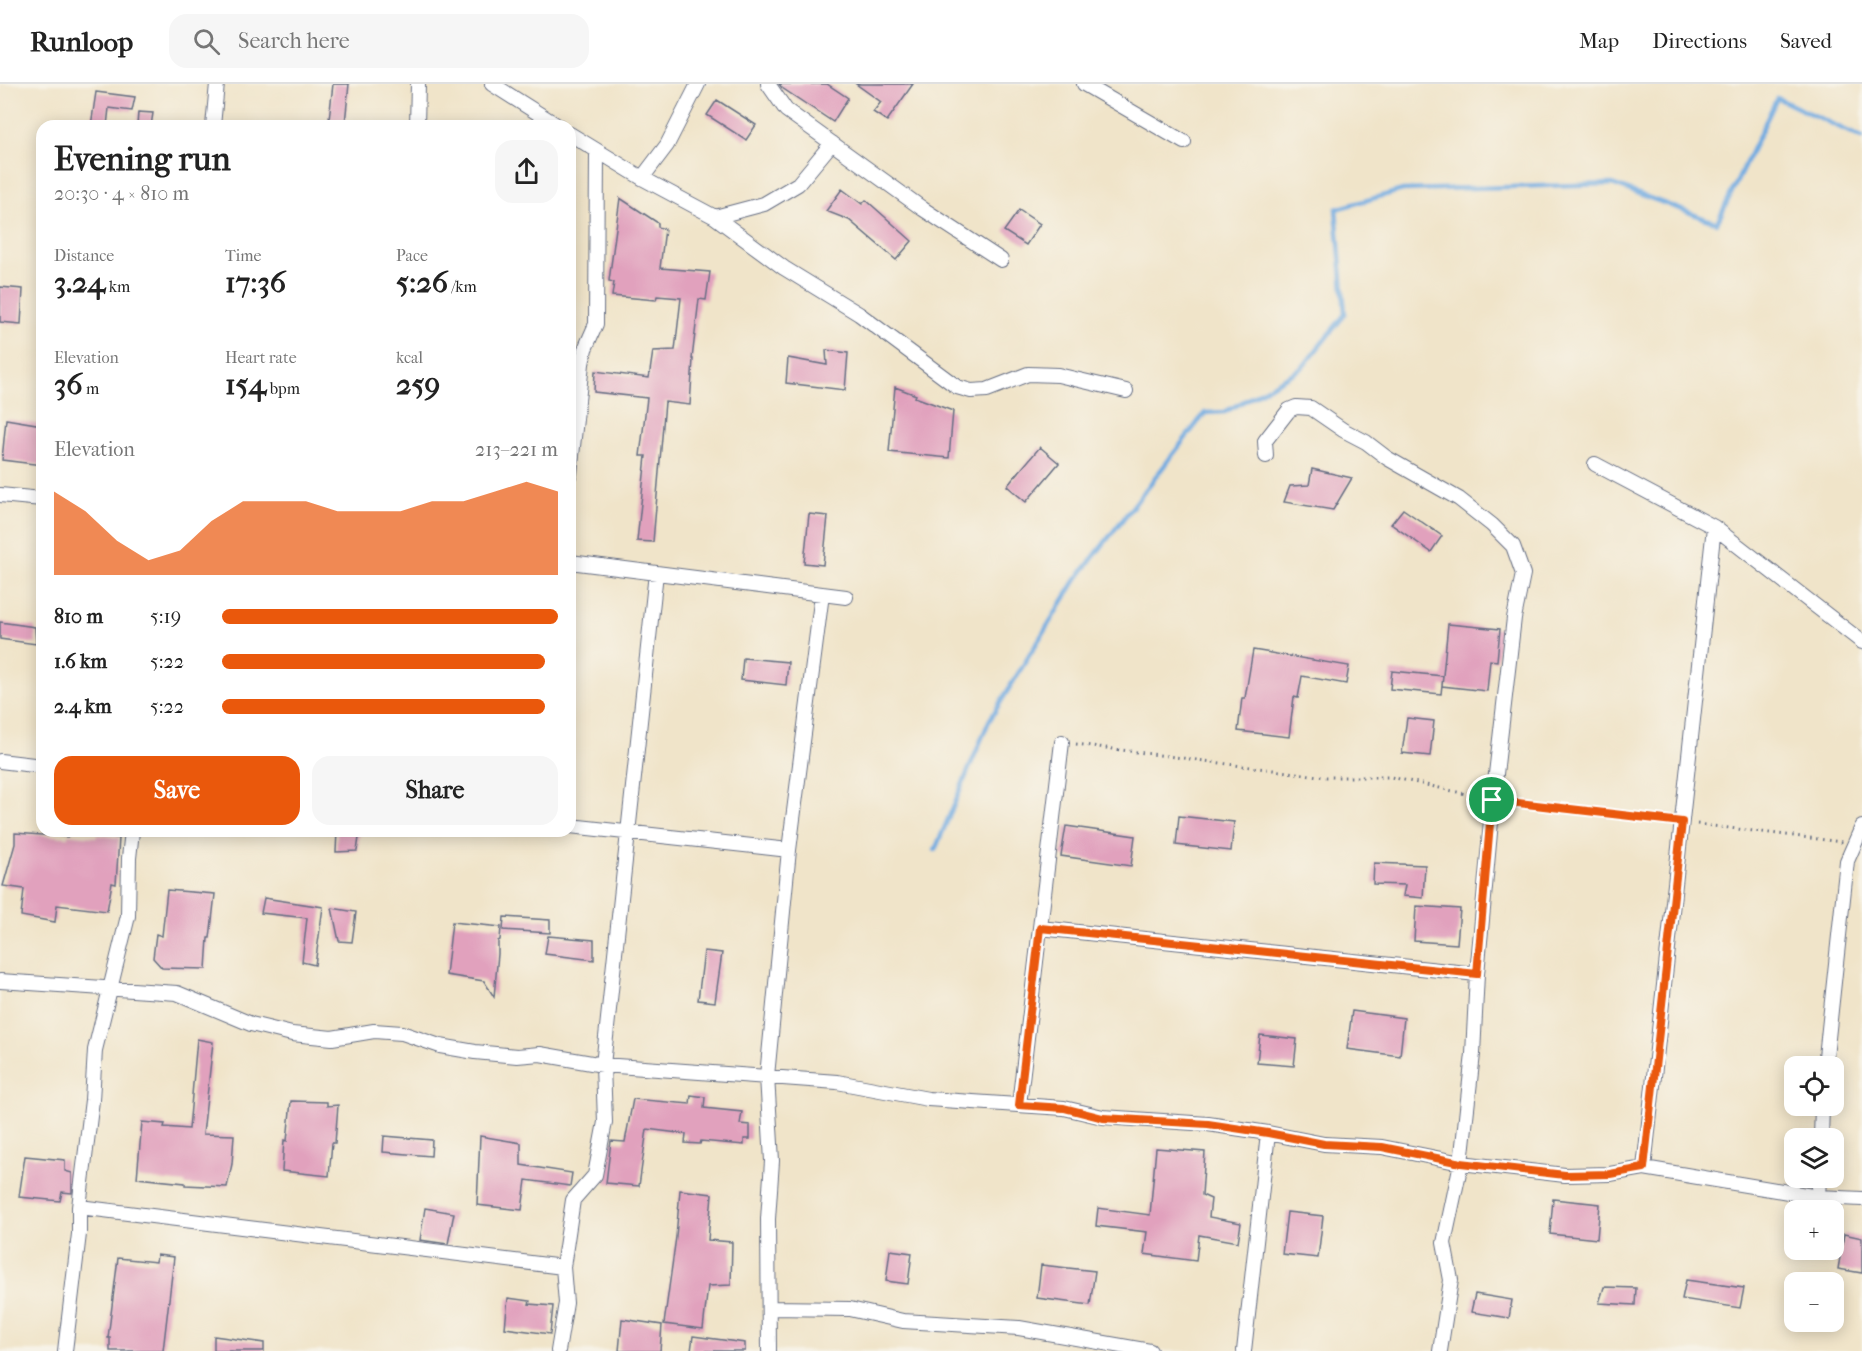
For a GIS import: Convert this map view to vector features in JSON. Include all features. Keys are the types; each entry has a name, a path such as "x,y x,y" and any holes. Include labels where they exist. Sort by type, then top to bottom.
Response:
{"street":[{"path":"214,120 217,84"},
{"path":"417,120 418,84"},
{"path":"492,84 549,120"},
{"path":"642,178 667,145 698,84"},
{"path":"768,84 786,110 922,209 1001,260"},
{"path":"1084,84 1184,142"},
{"path":"576,138 642,178 715,217 784,268 859,314 957,387 970,391 987,390 1028,374 1058,375 1126,391"},
{"path":"715,217 764,204 798,184 832,143"},
{"path":"576,419 585,349 596,324 597,151"},
{"path":"1266,456 1265,441 1282,416 1296,407 1311,408 1388,458 1459,499 1492,525 1513,546 1523,574 1514,618 1492,800 1477,974 1473,1054 1461,1163 1444,1243 1451,1280 1440,1351"},
{"path":"1595,464 1714,527 1862,642"},
{"path":"0,495 36,498"},
{"path":"1644,1168 1714,527"},
{"path":"576,563 846,597"},
{"path":"558,1351 566,1303 563,1267 573,1200 595,1174 605,1122 603,1065 656,573"},
{"path":"769,1351 768,1219 772,1161 767,1076 789,850 822,594"},
{"path":"1019,1105 1062,742"},
{"path":"0,761 36,765"},
{"path":"576,827 789,850"},
{"path":"1827,1056 1847,861 1862,827"},
{"path":"64,1351 79,1234 78,1207 92,1100 95,1050 128,916 131,837"},
{"path":"1040,928 1477,974"},
{"path":"0,981 177,993 251,1024 292,1034 332,1038 374,1031 402,1033 440,1046 475,1052 517,1056 540,1054 603,1065 837,1082 928,1099 1064,1108 1103,1118 1208,1124 1324,1144 1382,1147 1461,1163 1565,1175 1610,1174 1644,1168 1818,1197 1862,1199"},
{"path":"1244,1351 1268,1133"},
{"path":"1818,1188 1818,1197"},
{"path":"78,1207 563,1267"},
{"path":"769,1308 849,1309 903,1321 1019,1328 1150,1351"}],"path":[{"path":"1062,742 1326,777 1391,777 1492,800 1855,844"}],"building":[{"path":"333,84 349,84 345,120 329,120"},
{"path":"779,84 827,84 848,98 833,122"},
{"path":"856,84 913,84 887,121 873,112 881,102"},
{"path":"96,92 135,97 132,111 109,108 108,120 92,120"},
{"path":"717,100 756,125 746,140 707,115"},
{"path":"138,112 153,113 152,120 137,120"},
{"path":"842,189 862,204 866,200 912,241 896,260 849,220 826,211"},
{"path":"620,198 658,223 658,227 665,229 660,268 710,272 706,300 699,299 692,359 690,405 665,402 653,542 637,541 646,456 640,456 647,398 594,392 595,371 649,378 653,351 675,350 681,298 657,296 656,300 612,296 614,282 609,281"},
{"path":"1019,210 1040,224 1026,245 1004,231"},
{"path":"0,287 23,289 21,324 0,322"},
{"path":"826,350 848,353 845,390 786,383 788,358 827,365"},
{"path":"895,387 953,411 949,458 889,452"},
{"path":"6,419 36,424 36,464 2,460"},
{"path":"1040,447 1059,463 1026,502 1007,486"},
{"path":"1312,469 1352,478 1333,510 1284,502 1290,486 1309,485"},
{"path":"1403,509 1442,536 1431,552 1391,524"},
{"path":"809,514 828,516 823,565 804,563"},
{"path":"0,622 35,627 36,644 0,639"},
{"path":"1448,624 1500,629 1497,661 1490,660 1487,691 1442,686"},
{"path":"1253,650 1349,666 1346,684 1302,676 1298,698 1294,697 1289,737 1238,731 1242,698 1245,698"},
{"path":"743,658 788,662 786,685 741,680"},
{"path":"1392,671 1443,676 1441,694 1390,689"},
{"path":"1407,718 1434,721 1430,756 1402,753"},
{"path":"1179,816 1234,822 1231,851 1176,845"},
{"path":"1066,826 1135,836 1131,866 1061,856"},
{"path":"15,833 36,835 36,837 119,838 116,884 112,883 107,911 57,905 55,922 21,916 24,889 3,886 15,844"},
{"path":"337,837 359,837 357,851 336,852"},
{"path":"1374,863 1425,865 1423,898 1403,896 1405,885 1373,884"},
{"path":"167,890 215,894 206,969 162,968 153,958 156,934 162,936"},
{"path":"264,898 323,907 315,965 302,962 307,918 261,913"},
{"path":"1416,906 1460,909 1457,944 1414,941"},
{"path":"332,908 356,912 352,942 339,941"},
{"path":"504,917 550,920 550,933 503,930"},
{"path":"452,922 501,927 494,997 484,981 446,975"},
{"path":"548,936 594,940 594,960 545,954"},
{"path":"704,951 722,953 715,1002 698,1000"},
{"path":"1352,1011 1404,1018 1400,1056 1347,1049"},
{"path":"1260,1035 1297,1039 1294,1066 1257,1063"},
{"path":"197,1039 213,1042 203,1134 234,1135 232,1164 227,1187 185,1185 185,1183 137,1178 142,1122 189,1129"},
{"path":"691,1095 705,1097 704,1108 742,1112 740,1124 750,1125 750,1139 744,1139 744,1145 701,1141 700,1144 685,1143 686,1134 647,1129 639,1186 606,1183 611,1141 625,1142 633,1099 690,1104"},
{"path":"291,1101 327,1102 327,1106 338,1105 335,1143 332,1143 329,1176 282,1171 284,1140 287,1141"},
{"path":"384,1136 432,1140 431,1156 383,1152"},
{"path":"480,1136 521,1143 521,1165 572,1173 570,1186 526,1180 522,1210 477,1205"},
{"path":"1156,1148 1205,1152 1202,1195 1211,1199 1209,1217 1241,1223 1238,1242 1199,1235 1196,1261 1144,1254 1147,1232 1096,1226 1098,1208 1150,1215"},
{"path":"25,1156 65,1160 65,1171 72,1173 72,1193 62,1192 60,1201 19,1197"},
{"path":"680,1190 712,1194 708,1240 732,1242 731,1285 708,1286 703,1329 664,1324"},
{"path":"1553,1199 1600,1204 1597,1239 1550,1234"},
{"path":"425,1208 454,1213 448,1244 420,1240"},
{"path":"1287,1212 1323,1216 1318,1258 1282,1254"},
{"path":"1844,1234 1862,1238 1862,1273 1838,1269 1840,1260 1844,1260"},
{"path":"890,1250 912,1253 908,1284 886,1281"},
{"path":"157,1255 174,1257 163,1351 110,1351 110,1338 108,1338 118,1258 156,1262"},
{"path":"1041,1265 1095,1271 1090,1305 1037,1298"},
{"path":"1686,1280 1744,1288 1740,1308 1682,1299"},
{"path":"1604,1287 1636,1288 1635,1305 1599,1303"},
{"path":"1475,1294 1512,1300 1509,1318 1471,1312"},
{"path":"508,1298 530,1301 529,1304 553,1306 550,1334 505,1328"},
{"path":"622,1319 662,1325 660,1351 619,1351"},
{"path":"214,1336 264,1343 264,1351 214,1351"},
{"path":"693,1336 745,1343 745,1351 691,1351"}],"waterway":[{"path":"935,850 989,721 1075,581 1205,413 1225,412 1302,368 1345,314 1336,209 1403,190 1612,184 1717,223 1777,98 1862,138"}],"route":[{"path":"1492,800 1682,822 1644,1168 1610,1174 1565,1175 1461,1163 1382,1147 1324,1144 1208,1124 1103,1118 1064,1108 1019,1105 1040,928 1477,974 1492,800"}]}
